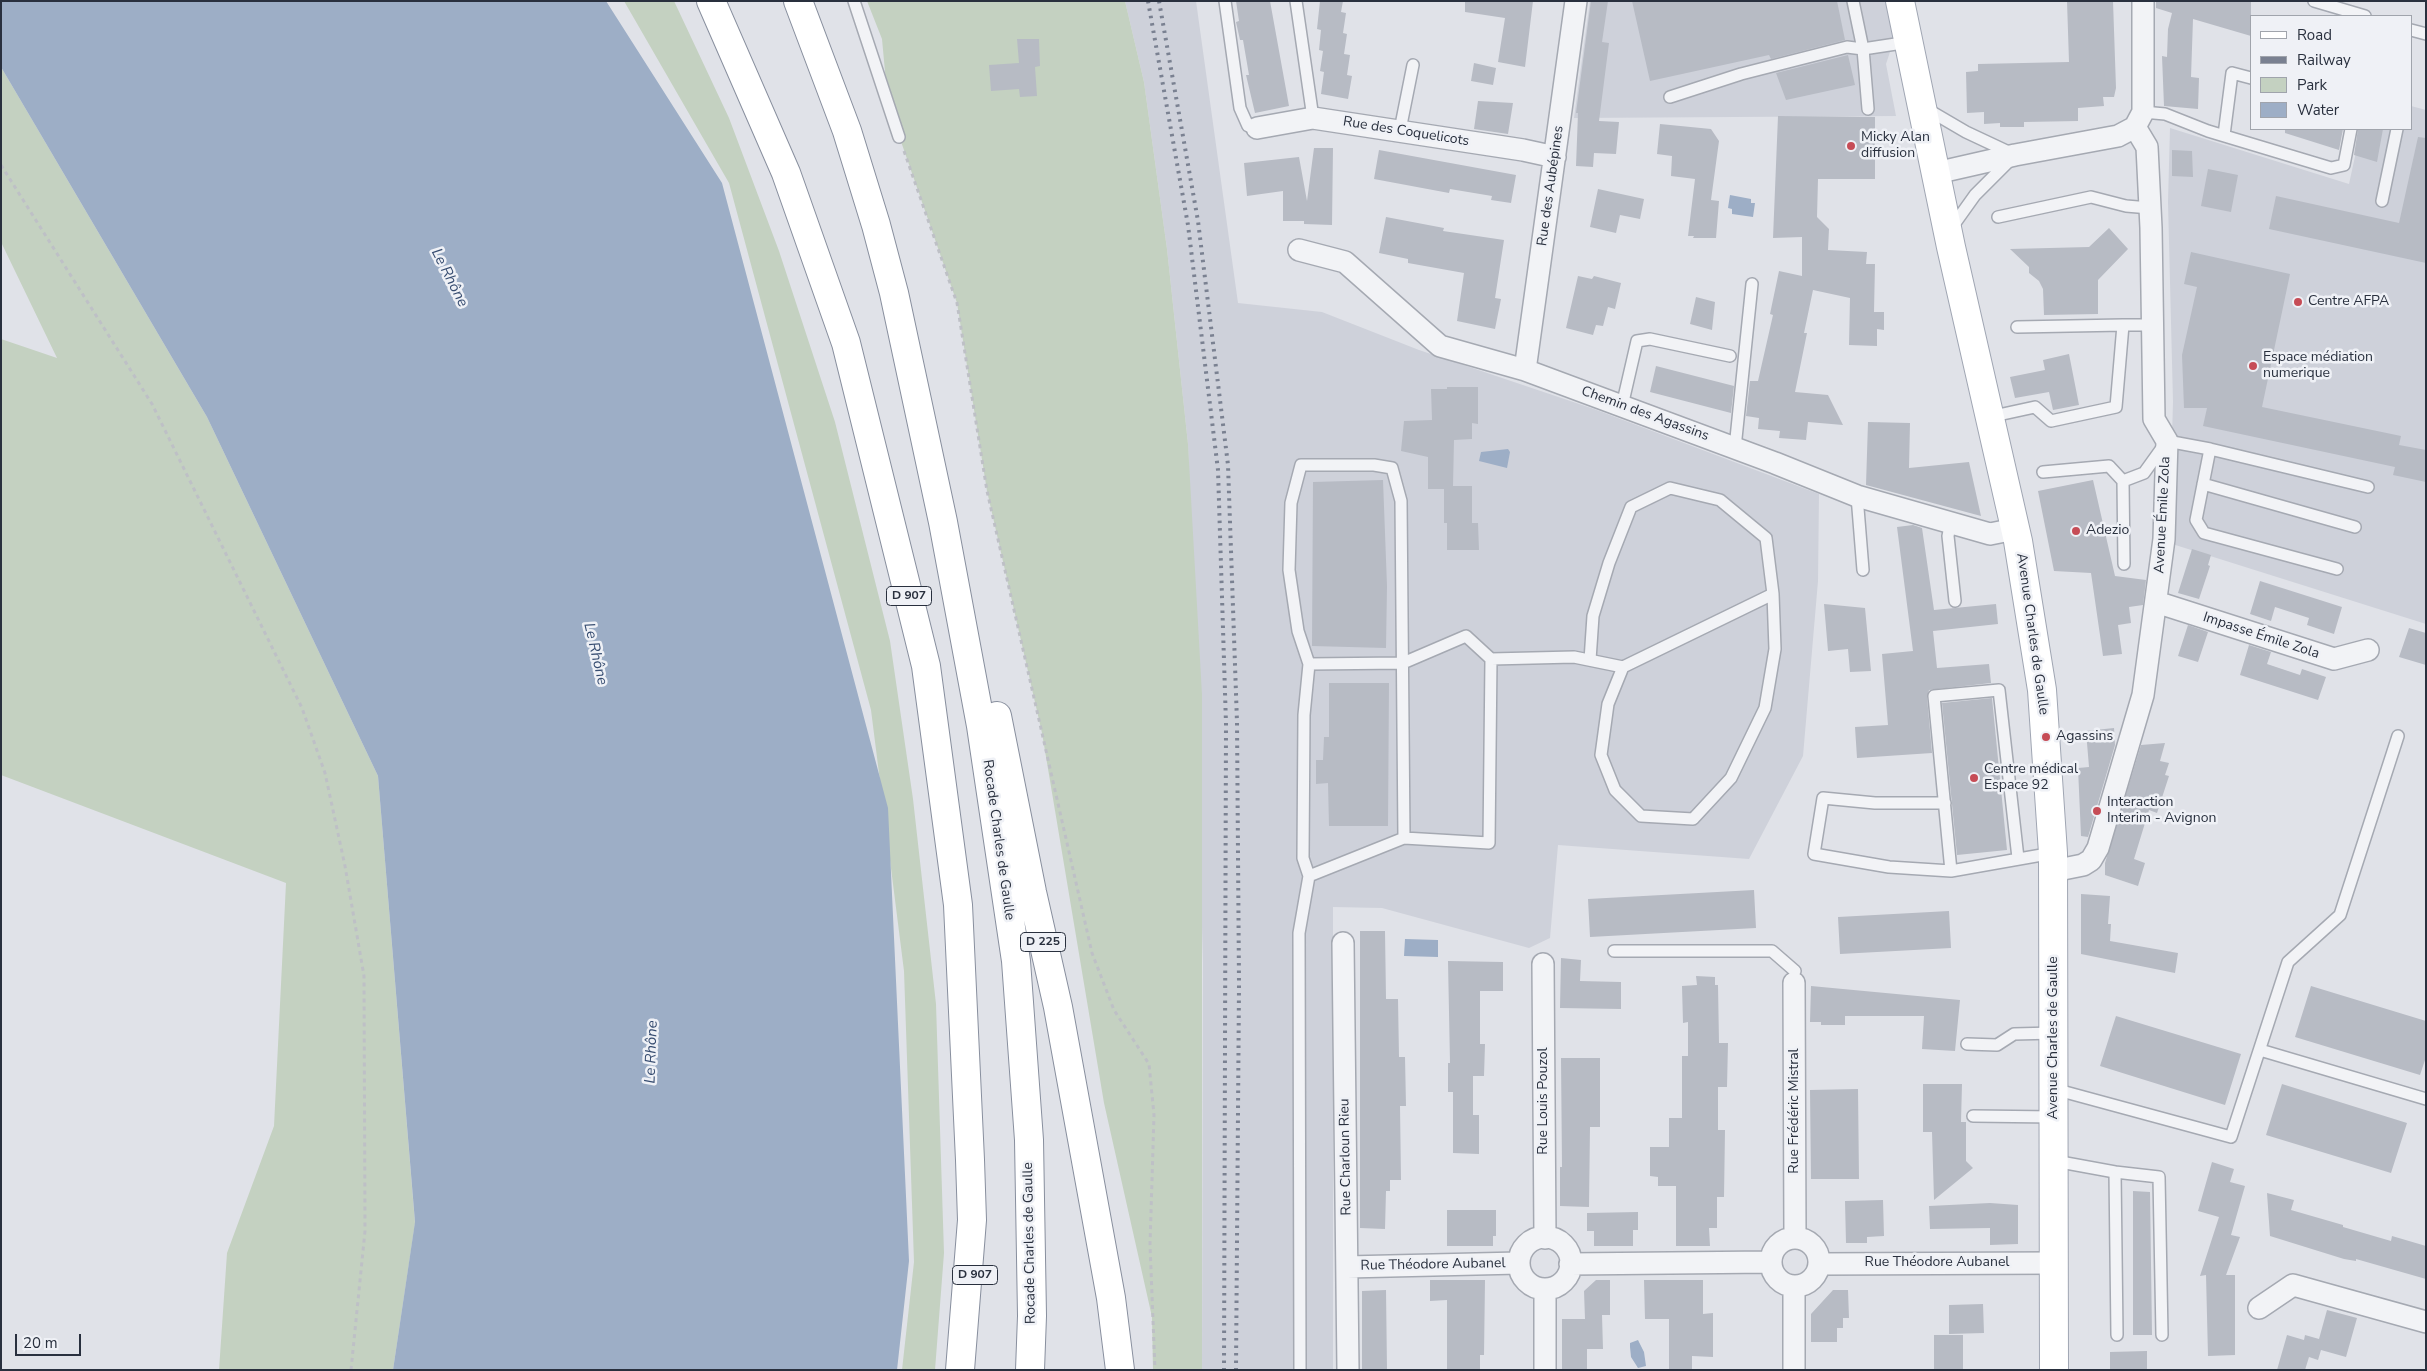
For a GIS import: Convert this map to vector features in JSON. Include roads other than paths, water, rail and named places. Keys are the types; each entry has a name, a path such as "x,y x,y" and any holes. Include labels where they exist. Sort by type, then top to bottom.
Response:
{"main road":[{"name":"D 907","path":"711,1 786,173 846,343 926,666 958,905 977,1330 977,1370"},
{"name":"Rocade Charles de Gaulle","path":"798,1 847,131 876,224 894,294 943,522 981,726 1016,961 1029,1140 1032,1316 1030,1370"},
{"name":"Avenue Charles de Gaulle","path":"1900,1 1948,234 1988,417 2015,529 2042,690 2053,862 2054,1370"},
{"name":"D 225","path":"943,522 964,550 1032,892 1058,1007 1111,1298 1120,1370"},
{"path":"960,1370 972,1220"}],"street":[{"name":"Rue des Aubépines","path":"1525,370 1576,1"},
{"name":"Avenue Émile Zola","path":"2053,862 2083,865 2091,860 2098,848 2143,695 2164,539 2167,441 2154,419 2147,147 2139,120 2143,1"},
{"name":"Rue des Coquelicots","path":"1256,128 1313,118 1400,130 1554,157"},
{"path":"1936,173 2015,155 2118,136 2139,120"},
{"name":"Chemin des Agassins","path":"1299,250 1345,262 1440,346 1525,370 1735,448 1857,496 1951,521 1990,534 2015,529"},
{"name":"Impasse Émile Zola","path":"2156,602 2334,659 2368,650"},
{"name":"Rue Charloun Rieu","path":"1343,944 1348,1370"},
{"name":"Rue Louis Pouzol","path":"1543,964 1545,1238"},
{"name":"Rue Frédéric Mistral","path":"1794,977 1795,1238"},
{"path":"1539,1238 1545,1238 1560,1243 1569,1256 1570,1264 1569,1272 1560,1284 1545,1289 1526,1282 1522,1276 1519,1263 1523,1250 1527,1245 1539,1238"},
{"path":"1795,1238 1807,1241 1813,1246 1818,1252 1819,1264 1811,1281 1804,1285 1794,1286 1782,1283 1776,1278 1770,1262 1776,1246 1783,1241 1795,1238"},
{"path":"1570,1264 1770,1262"},
{"name":"Rue Théodore Aubanel","path":"1347,1267 1519,1263"},
{"name":"Rue Théodore Aubanel","path":"1819,1264 2055,1263"},
{"path":"2260,1308 2293,1285 2426,1322"},
{"path":"1794,1286 1794,1370"},
{"path":"1545,1289 1545,1370"}],"lane":[{"path":"854,1 900,137"},
{"path":"1225,1 1240,108 1248,126 1256,128"},
{"path":"1296,1 1313,118"},
{"path":"1853,1 1863,49 1868,109"},
{"path":"2314,1 2362,15"},
{"path":"2412,30 2426,34"},
{"path":"1670,97 1741,74 1847,46 1863,49 1909,42"},
{"path":"1400,130 1413,65"},
{"path":"2224,135 2232,73 2250,78"},
{"path":"1922,105 1966,132 2015,155 1975,195 1948,234"},
{"path":"2139,120 2165,114 2224,135 2331,168 2344,164 2351,130"},
{"path":"2382,201 2397,130"},
{"path":"1998,217 2091,197 2126,206 2150,208"},
{"path":"1735,448 1752,284"},
{"path":"1988,417 2034,408 2051,421 2116,407 2123,325"},
{"path":"2017,327 2153,326"},
{"path":"1622,406 1637,341 1650,339 1730,356"},
{"path":"2123,482 2144,473 2167,441 2210,449 2368,486"},
{"path":"2210,449 2196,520 2204,533 2337,569"},
{"path":"1300,1370 1299,934 1309,876 1303,858 1304,715 1309,664 1298,631 1289,570 1291,503 1301,465 1374,465 1392,468 1401,501 1404,838"},
{"path":"2043,472 2108,466 2123,482 2124,564"},
{"path":"2203,484 2354,527"},
{"path":"1590,660 1593,616 1609,563 1631,507 1670,488 1720,500 1766,538 1773,594 1775,649 1765,708 1731,778 1693,819 1641,816 1615,790 1601,755 1608,704 1622,666"},
{"path":"1857,496 1863,570"},
{"path":"1951,521 1948,536 1955,601"},
{"path":"1490,660 1574,657 1622,666 1773,594"},
{"path":"1309,664 1403,664 1466,636 1490,660 1489,843 1404,838 1309,876"},
{"path":"1951,870 1934,696 1998,690 2018,858"},
{"path":"2054,1089 2231,1137 2288,962 2340,915 2398,736"},
{"path":"1945,803 1875,803 1823,798 1814,854 1890,867 1951,870 2018,858 2053,862"},
{"path":"1614,951 1772,951 1794,977"},
{"path":"1967,1044 1997,1044 2014,1034 2054,1033"},
{"path":"2260,1050 2426,1099"},
{"path":"1973,1116 2054,1116"},
{"path":"2055,1161 2116,1172 2159,1177 2162,1335"},
{"path":"2116,1172 2117,1335"}],"water":[{"name":"Le Rhône","path":"1,1 606,1 722,183 888,808 909,1261 897,1370 393,1370 415,1222 378,776 207,417 1,67"},
{"path":"1730,195 1751,199 1751,203 1755,203 1753,217 1732,214 1732,209 1728,208"},
{"path":"1508,449 1510,452 1507,468 1479,461 1481,452"},
{"path":"1405,939 1438,940 1438,957 1404,956"},
{"path":"1638,1340 1644,1352 1646,1366 1638,1368 1631,1357 1630,1343"}],"railway":[{"path":"1148,1 1188,225 1218,470 1226,724 1224,1370"},
{"path":"1159,1 1198,221 1228,465 1237,722 1239,985 1236,1370"}],"place":[{"name":"Micky Alan diffusion","path":"1851,146"},
{"name":"Centre AFPA","path":"2298,302"},
{"name":"Espace médiation numerique","path":"2253,366"},
{"name":"Adezio","path":"2076,531"},
{"name":"Agassins","path":"2046,737"},
{"name":"Centre médical Espace 92","path":"1974,778"},
{"name":"Interaction Interim - Avignon","path":"2097,811"}]}
